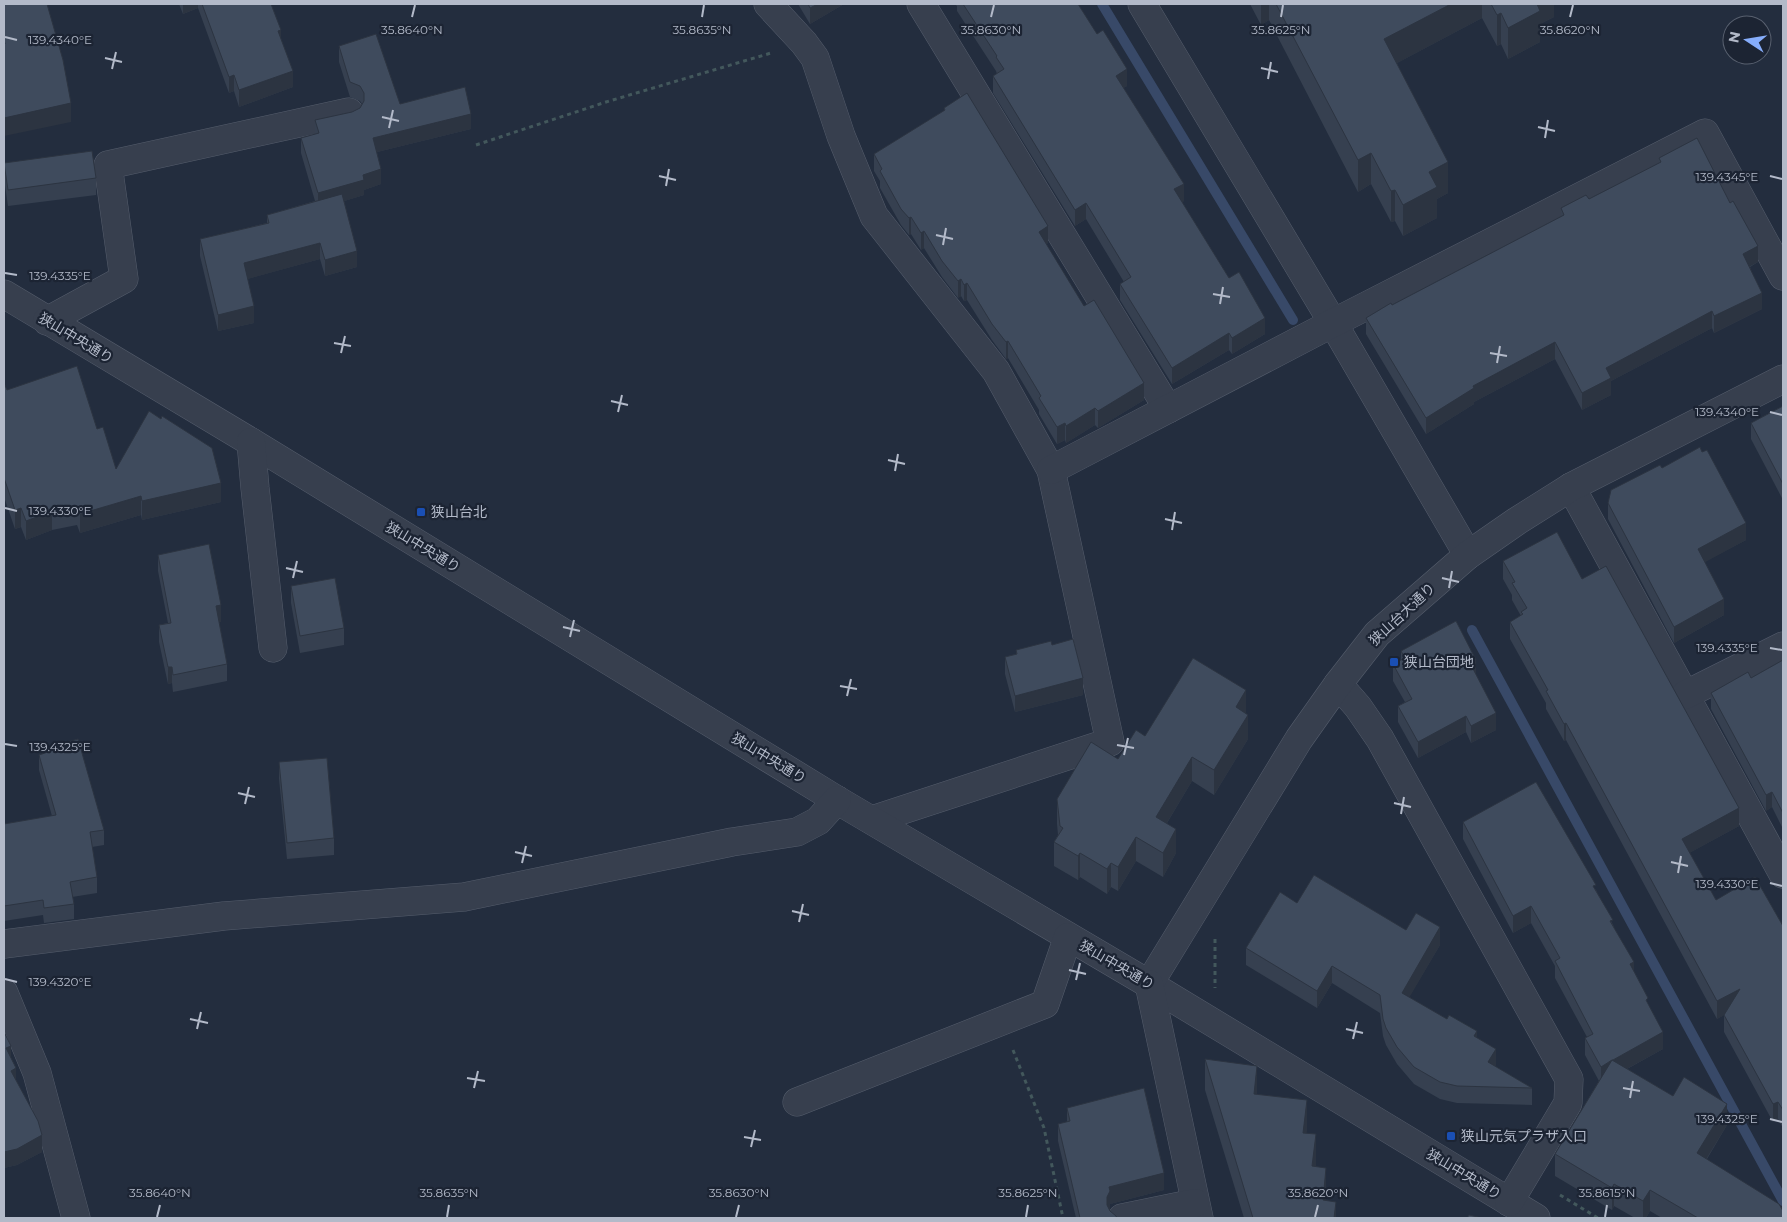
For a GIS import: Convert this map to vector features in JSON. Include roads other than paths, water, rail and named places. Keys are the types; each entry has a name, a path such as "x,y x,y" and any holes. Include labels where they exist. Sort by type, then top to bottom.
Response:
{"street":[{"path":"768,4 804,43 815,58 842,136 874,216 996,371 1051,470 1110,742 872,820"},
{"path":"921,4 1168,409"},
{"path":"1142,4 1333,323 1468,555"},
{"path":"47,321 124,280 108,165 349,112"},
{"path":"1051,470 1333,323 1705,133 1783,276"},
{"name":"狭山中央通り","path":"7,298 251,442 837,800 1149,984 1536,1218"},
{"name":"狭山台大通り","path":"1149,984 1299,739 1377,634 1468,555 1571,487 1783,379"},
{"path":"251,442 273,648"},
{"path":"1571,487 1783,874"},
{"path":"1686,695 1783,646"},
{"path":"1338,684 1358,707 1380,739 1569,1079 1568,1103 1509,1202"},
{"path":"4,944 224,916 464,896 732,842 797,832 818,820 837,800"},
{"path":"797,1102 1045,1004 1068,937"},
{"path":"1122,1218 1197,1210 1149,984"},
{"path":"4,993 37,1073 76,1218"}],"waterway":[{"path":"1102,4 1293,320"},
{"path":"1472,630 1783,1201"}],"place":[{"name":"狭山台北","path":"421,512"},
{"name":"狭山台団地","path":"1394,662"},
{"name":"狭山元気プラザ入口","path":"1451,1136"}]}
